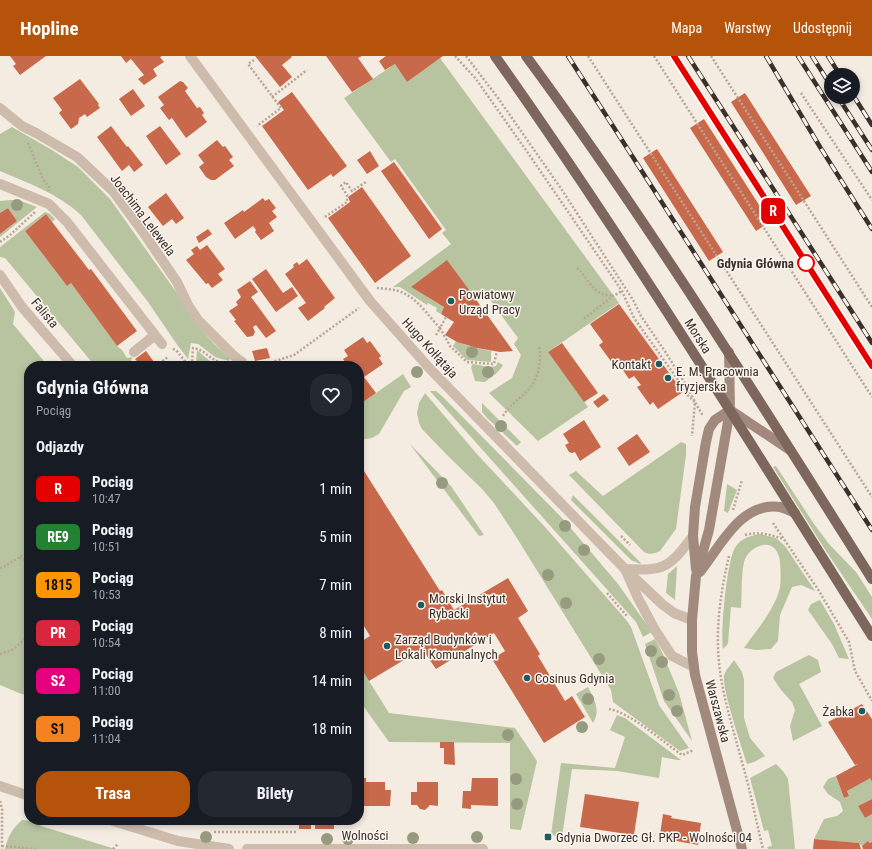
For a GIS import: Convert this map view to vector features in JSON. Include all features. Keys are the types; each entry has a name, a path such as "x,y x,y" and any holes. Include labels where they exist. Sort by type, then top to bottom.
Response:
{"main road":[{"name":"Morska","path":"495,56 660,299 872,636"},
{"name":"Morska","path":"526,56 650,232 729,352 872,579"}],"street":[{"name":"Hugo Kołłątaja","path":"190,56 370,301 431,370 625,569 662,604 674,613 692,620"},
{"name":"Joachima Lelewela","path":"0,108 22,126 77,157 113,191 177,282 188,305 198,320 241,361"},
{"path":"0,184 49,204 67,222 162,344"},
{"name":"Falista","path":"0,275 22,307 69,361"},
{"path":"134,352 154,335"},
{"name":"Warszawska","path":"696,576 709,530 730,410 729,352"},
{"path":"730,410 790,450"},
{"name":"Warszawska","path":"730,410 715,420 709,429 706,442 695,507 693,536 696,576 692,620 694,667 742,849"},
{"path":"696,576 712,557 726,535 734,526 749,514 762,508 780,507 795,513"},
{"path":"693,536 676,558 667,565 649,570 625,569 655,630 672,656 694,667"},
{"path":"0,786 24,794"},
{"path":"123,825 176,845 229,849"},
{"name":"Wolności","path":"247,849 483,849"}],"path":[{"path":"455,56 476,79 547,180 622,291 634,318 678,380 684,392 695,402"},
{"path":"466,56 498,98 562,190 686,385 695,402 693,432"},
{"path":"588,56 872,497"},
{"path":"654,56 872,397"},
{"path":"711,56 872,307"},
{"path":"254,60 248,64 281,108 257,126"},
{"path":"272,97 307,70"},
{"path":"801,93 872,200"},
{"path":"0,242 9,236 45,203 49,192 49,187 43,179 27,143"},
{"path":"327,216 346,202 347,195 341,186 346,182 352,191 366,182"},
{"path":"577,268 590,284 600,293 613,296"},
{"path":"374,288 392,290 407,294 440,328 450,346 467,362 494,364 497,351"},
{"path":"584,319 613,296 622,291"},
{"path":"275,361 294,355 355,311"},
{"path":"436,335 446,317"},
{"path":"503,416 508,408 529,390 538,374 541,353 539,345"},
{"path":"192,361 193,348 199,348 216,361"},
{"path":"176,350 185,361"},
{"path":"773,523 819,591 849,642 855,671 872,700"},
{"path":"741,536 754,533 765,533 784,539"},
{"path":"621,536 630,545"},
{"path":"730,550 724,576 719,614 719,660 723,688 763,849"},
{"path":"0,568 24,554"},
{"path":"19,558 24,560"},
{"path":"606,593 627,616"},
{"path":"0,654 14,649 24,640"},
{"path":"609,709 618,710 630,717 682,755 694,750"},
{"path":"0,801 2,809 2,848 37,849"},
{"path":"212,832 296,832"},
{"path":"113,849 118,844"}],"green space":[{"path":"440,58 619,303 548,352 588,407 538,441 489,393 512,378 521,355 514,344 518,338 483,290 476,300 411,287 444,307 441,314 436,311 437,308 428,303 427,305 400,287 393,287 451,244 442,233 446,230 395,159 391,162 344,98 395,64 407,82"},
{"path":"12,127 78,167 110,199 179,296 198,326 214,344 230,358 229,361 215,357 198,344 191,343 188,359 148,302 81,215 72,207 53,195 0,171 0,134"},
{"path":"0,201 21,201 37,207 0,237 0,234 17,221 8,208 0,213"},
{"path":"45,212 50,214 55,219 52,222 46,214 25,231 67,286 71,283 127,358 132,357 131,361 91,361 5,258 0,257 0,247"},
{"path":"0,288 15,312 13,324 44,361 24,361 24,694 0,685"},
{"path":"456,341 471,347 491,351 491,362 467,360 453,346"},
{"path":"197,350 210,361 196,361"},
{"path":"498,362 503,365 495,375 485,382 475,381 471,367 473,364 489,367 496,366"},
{"path":"403,374 411,387 404,391 379,434 372,438 364,439 364,401"},
{"path":"430,391 436,391 442,396 563,519 618,584 652,632 643,637 636,622"},
{"path":"425,393 476,453 545,527 627,621 631,627 659,705 689,748 680,751 613,702 611,690 494,503 422,429 417,413 419,403"},
{"path":"482,403 521,442 517,446 482,412"},
{"path":"681,442 686,444 686,455 676,529 660,551 654,553 648,554 644,552 569,475 576,471 603,496"},
{"path":"409,443 451,486 484,535 479,536"},
{"path":"776,466 814,524 829,544 856,572 872,597 872,619 826,551 773,467"},
{"path":"727,484 737,490 728,513 724,511"},
{"path":"573,495 641,563 640,564 631,560 571,500"},
{"path":"760,534 776,538 785,546 815,591 801,585 792,587 780,615 778,641 771,649 756,650 744,648 770,611 778,595 780,587 780,560 775,549 766,545 755,548 746,556 744,562 741,608 731,607 728,643 723,649 722,628 725,596 733,553 736,546 741,541"},
{"path":"677,566 675,600 666,593 668,574"},
{"path":"820,600 834,624 849,659 839,658 832,644 808,610 811,604"},
{"path":"655,639 663,654 679,693 692,741 664,701 645,644"},
{"path":"809,655 818,660 821,672 799,684 822,726 793,741 790,726 795,710 792,702 773,678 776,672"},
{"path":"734,660 742,672 744,680 744,718 750,738 765,756 747,764 724,683 724,676"},
{"path":"364,673 389,713 515,728 537,761 521,830 510,829 510,743 389,742 364,707"},
{"path":"588,687 597,709 593,723 576,694"},
{"path":"617,715 625,718 681,760 662,757 659,778 617,771 572,769 562,837 551,835 561,763 615,768 625,737 610,730"},
{"path":"776,764 788,779 795,849 768,849 767,847 772,846 768,830 764,831 750,778"},
{"path":"836,776 844,798 849,796 847,791 870,778 872,782 872,799 858,806 865,818 872,814 872,842 868,842 862,846 858,843 814,839 824,819 837,816 843,811 840,802 828,794 823,787 828,779"},
{"path":"22,820 24,820 24,825 40,825 115,849 5,849 11,833"}],"building":[{"path":"10,56 46,56 20,75 13,66 16,64"},
{"path":"121,56 162,56 160,57 164,62 153,69 157,76 144,85 138,79 144,75 131,59 126,63"},
{"path":"255,56 291,56 292,57 282,65 292,77 280,87"},
{"path":"326,56 362,56 358,58 373,79 352,92"},
{"path":"386,56 443,56 407,82 395,64 385,70 379,61"},
{"path":"80,79 99,104 98,105 100,108 87,117 85,114 79,118 78,124 71,129 59,113 62,110 53,98"},
{"path":"180,81 183,82 188,88 185,91 197,108 200,107 204,113 202,115 207,122 186,138 172,118 169,120 160,108 164,105 158,97"},
{"path":"133,89 145,106 131,116 119,99"},
{"path":"292,92 347,166 333,177 331,174 308,190 262,126 284,110 278,102"},
{"path":"745,93 811,196 796,205 731,102"},
{"path":"704,119 770,222 756,231 690,128"},
{"path":"111,126 143,165 134,172 129,165 122,171 97,137"},
{"path":"160,126 181,154 166,165 146,136"},
{"path":"217,140 223,147 225,146 233,157 229,160 234,166 215,180 211,180 206,177 199,167 204,163 198,155"},
{"path":"657,149 723,252 709,261 643,158"},
{"path":"370,151 379,166 367,174 357,160"},
{"path":"394,162 442,229 429,239 381,171"},
{"path":"362,187 411,256 375,283 328,218 350,202 348,197"},
{"path":"166,193 184,218 176,224 172,219 163,226 148,207"},
{"path":"263,198 265,201 269,199 276,208 272,211 277,217 269,223 274,231 261,240 255,232 256,230 253,226 235,239 224,223 243,210 244,212"},
{"path":"8,208 17,221 0,234 0,213"},
{"path":"46,214 89,270 91,269 137,331 117,346 71,283 67,286 25,231"},
{"path":"208,229 212,234 199,243 196,237"},
{"path":"207,245 225,269 218,274 223,280 212,288 208,283 206,284 186,260 194,254 191,250 197,246 200,250"},
{"path":"307,259 335,298 308,321 298,308 306,303 285,274 294,267 293,265 297,262 299,265"},
{"path":"447,260 513,351 500,352 477,348 457,342 445,335 454,322 441,314 444,307 411,287"},
{"path":"266,269 283,293 292,287 298,296 276,312 252,279"},
{"path":"250,281 258,292 251,297 276,331 266,338 256,325 253,327 255,332 253,336 247,337 234,321 236,320 229,311 238,305 236,302 241,297 237,290"},
{"path":"619,304 683,392 658,409 653,402 650,405 637,387 641,385 634,376 629,379 617,361 613,364 599,345 603,342 590,324"},
{"path":"363,337 367,343 370,341 381,356 379,358 383,364 364,377 364,361 344,361 343,359 348,356 344,350"},
{"path":"562,343 598,393 584,402 548,352"},
{"path":"267,348 270,358 255,361 252,351"},
{"path":"146,351 153,361 137,361 135,359"},
{"path":"364,377 376,393 364,401"},
{"path":"604,394 609,400 598,408 593,402"},
{"path":"584,420 601,447 580,461 575,452 569,452 565,445 569,443 563,434"},
{"path":"637,434 650,452 629,466 617,448"},
{"path":"364,471 440,591 442,590 454,610 508,578 528,611 518,618 540,654 538,656 565,701 572,696 585,717 544,743 492,659 505,651 494,633 436,669 422,649 369,681 364,673 364,640 370,636 364,626"},
{"path":"862,704 872,719 872,782 870,778 847,791 849,796 844,798 836,776 858,764 855,765 828,722"},
{"path":"440,742 454,742 455,765 444,764 444,748 440,748"},
{"path":"364,778 366,778 366,782 385,782 385,790 391,790 390,806 364,806"},
{"path":"472,778 498,778 498,806 471,805 471,809 462,808 463,791 471,791"},
{"path":"417,782 438,782 438,806 430,805 425,810 420,809 417,805 411,805 411,792 417,792"},
{"path":"585,794 639,802 634,835 580,827"},
{"path":"872,799 872,814 865,818 858,806"},
{"path":"663,814 672,816 671,818 701,823 698,845 671,840 671,836 660,835"},
{"path":"299,825 311,825 311,829 299,829"},
{"path":"315,825 334,825 334,829 315,829"},
{"path":"814,839 859,843 861,849 813,849"},
{"path":"868,841 869,843 872,842 872,849 863,849 862,846"}],"railway":[{"path":"568,56 872,530"},
{"path":"674,56 872,366"},
{"path":"688,56 872,343"},
{"path":"766,56 820,147 872,229"},
{"path":"798,56 872,172"},
{"path":"812,56 824,75"},
{"path":"828,56 836,68"},
{"path":"842,104 872,150"},
{"path":"859,104 872,125"}],"train":[{"name":"R","path":"674,56 872,366"}],"place":[{"name":"Gdynia Główna","path":"806,263"},
{"name":"Powiatowy Urząd Pracy","path":"451,301"},
{"name":"Kontakt","path":"659,364"},
{"name":"E. M. Pracownia fryzjerska","path":"668,378"},
{"name":"Morski Instytut Rybacki","path":"421,605"},
{"name":"Zarząd Budynków i Lokali Komunalnych","path":"387,646"},
{"name":"Cosinus Gdynia","path":"527,678"},
{"name":"Żabka","path":"862,711"},
{"name":"Gdynia Dworzec Gł. PKP - Wolności 04","path":"548,837"}]}
